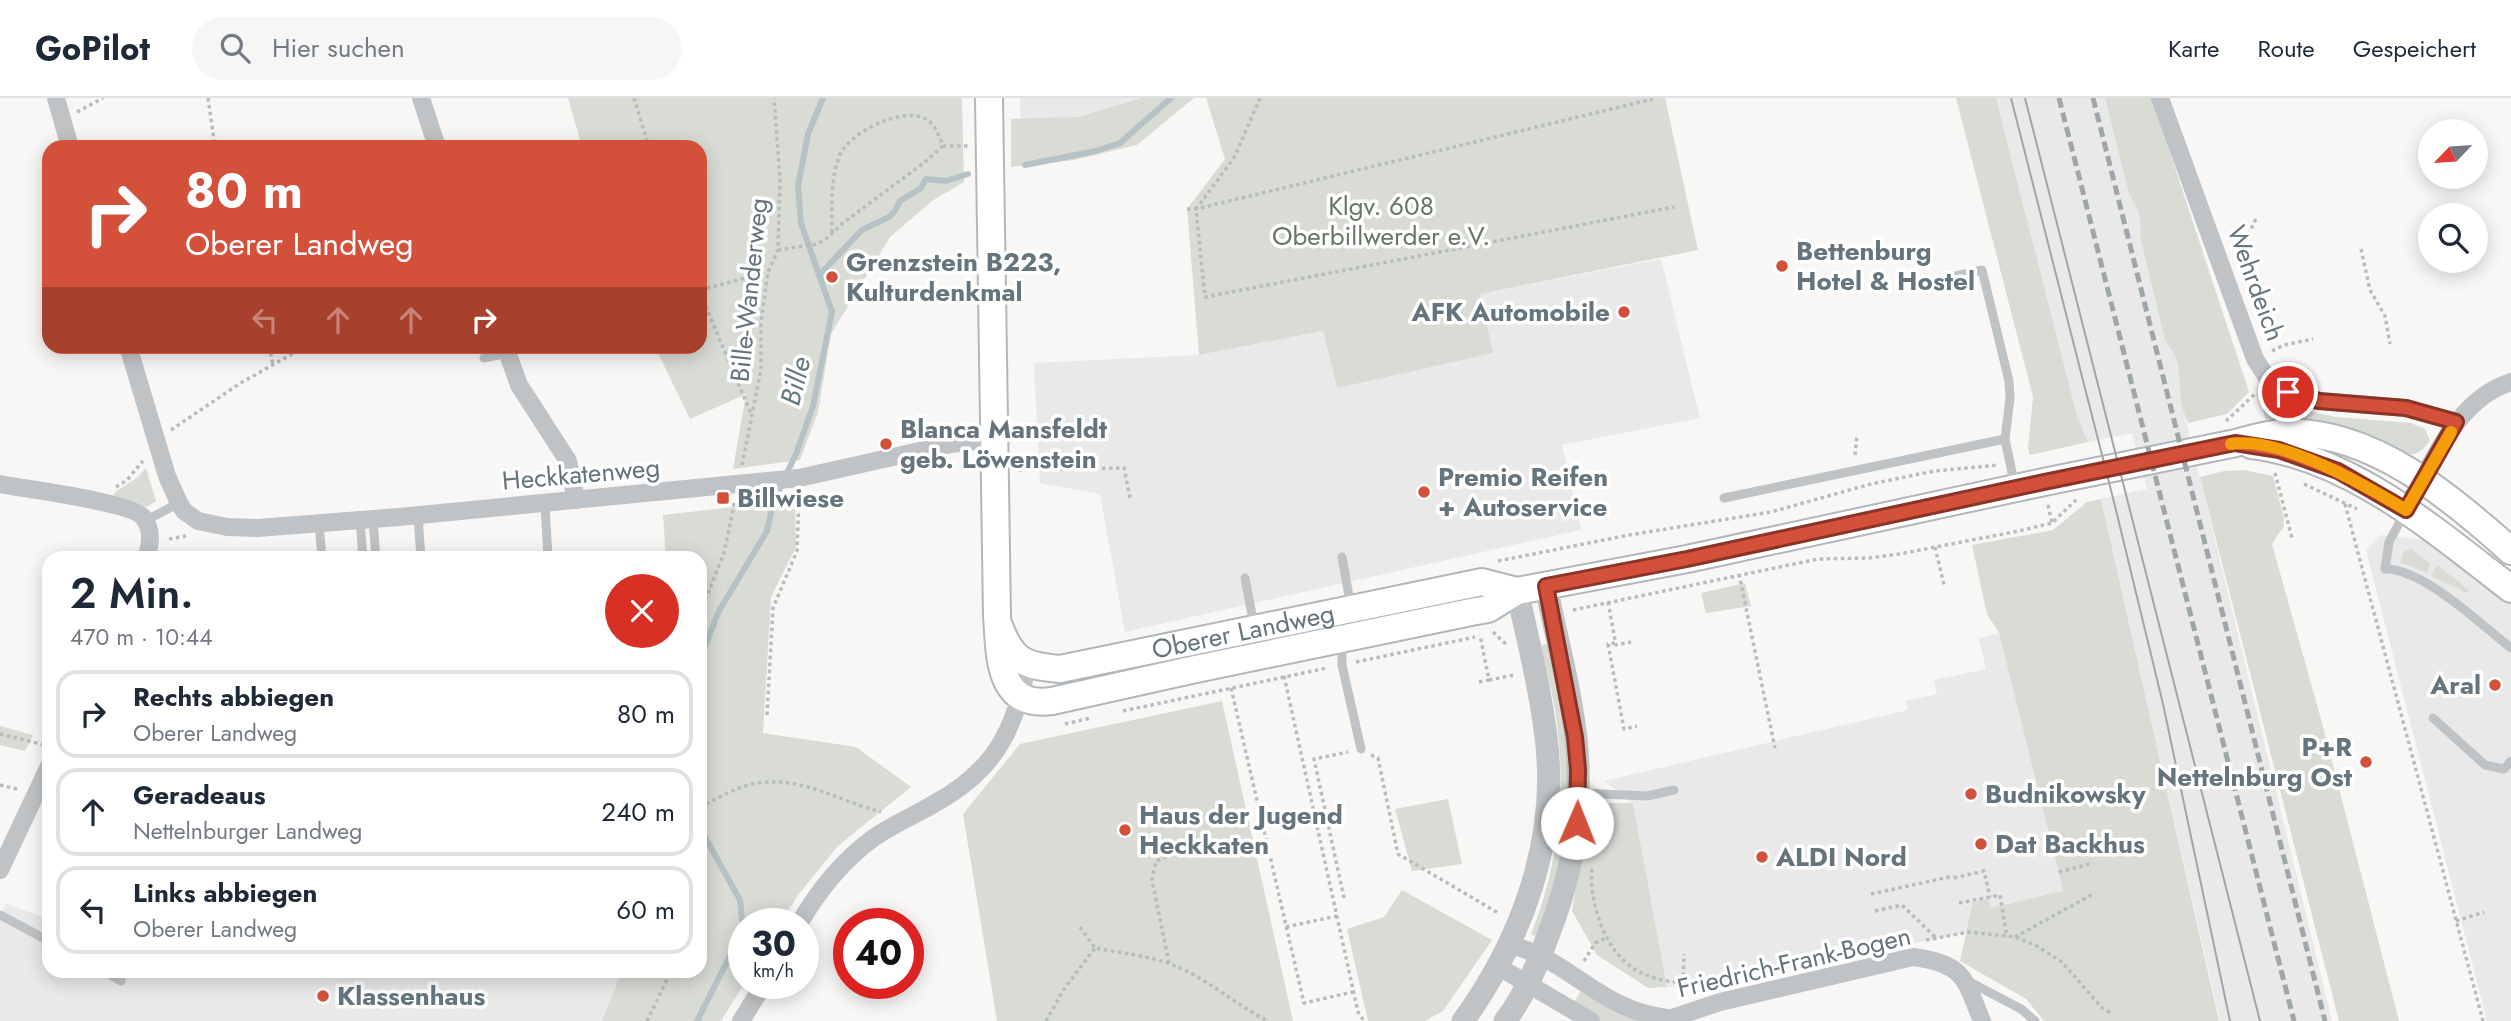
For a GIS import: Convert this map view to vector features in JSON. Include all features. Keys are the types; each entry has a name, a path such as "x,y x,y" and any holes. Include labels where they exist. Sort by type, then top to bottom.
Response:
{"main road":[{"path":"989,98 997,616 1000,661 1005,678 1021,698"},
{"path":"2231,432 2338,471 2406,510 2511,589"},
{"name":"Oberer Landweg","path":"1021,698 1038,703 1052,701 1191,670 1342,652 1488,609 1517,591 1687,559 2015,489 2231,432 2262,436 2285,433 2314,435 2358,446 2424,479 2472,515 2511,551"},
{"name":"Oberer Landweg","path":"1027,665 1060,669 1482,582 1517,591"},
{"path":"1342,652 1352,609"},
{"path":"997,616 1008,644 1027,665"},
{"path":"1191,670 1190,654 1203,640"}],"street":[{"path":"56,98 68,140"},
{"path":"421,98 435,140"},
{"name":"Wehrdeich","path":"2160,98 2255,359 2269,381 2288,392 2319,401 2406,408 2456,422"},
{"path":"130,354 167,476 179,503 190,516 205,524"},
{"path":"507,354 519,385 568,461 576,500"},
{"path":"2406,510 2456,422 2480,396 2511,382"},
{"name":"Heckkatenweg","path":"205,524 258,528 319,524 758,483 800,478 951,444 993,439"},
{"path":"0,484 94,501 139,513 145,521 151,540 148,551"},
{"path":"1505,1021 1527,984 1562,901 1577,823 1578,769 1575,737 1546,586"},
{"path":"1463,1021 1499,967 1510,944 1532,888 1548,809 1547,739 1517,591"},
{"path":"809,908 824,885 849,857 874,837 962,786 983,767 1004,739 1021,698 1027,665"},
{"path":"0,870 42,781"},
{"name":"Friedrich-Frank-Bogen","path":"1510,944 1540,956 1626,1009 1665,1019 1720,1002 1913,957 1944,964 1958,971 1965,980"},
{"path":"1499,967 1591,1021"},
{"path":"1965,980 1982,1021"},
{"path":"741,1021 755,999"}],"lane":[{"path":"1947,278 1982,270 2009,381 2010,398 2005,439 2015,489"},
{"path":"484,358 495,354"},
{"path":"1724,498 2005,439"},
{"path":"145,521 179,503"},
{"path":"545,504 548,551"},
{"path":"2406,510 2389,542 2385,569 2393,569 2428,582 2511,648"},
{"path":"418,516 420,551"},
{"path":"364,551 366,520"},
{"path":"366,520 374,551"},
{"path":"319,524 321,551"},
{"path":"1342,557 1352,609"},
{"path":"1245,578 1255,630"},
{"path":"1342,652 1361,749"},
{"path":"2433,718 2486,765 2504,769 2511,761"},
{"path":"1578,793 1647,796 1674,790"},
{"path":"0,915 42,937"},
{"path":"116,978 121,981"},
{"path":"1965,980 2021,1009 2035,1021"}],"path":[{"path":"62,120 103,98"},
{"path":"208,98 214,140"},
{"path":"634,98 647,140"},
{"name":"Bille-Wanderweg","path":"707,596 731,528 737,485 761,370 761,322 768,272 778,250 780,179 774,98"},
{"path":"1260,98 1234,158 1196,209 1205,298 1674,207"},
{"path":"1187,209 1653,99"},
{"path":"832,232 835,171 839,155 849,141 876,124 917,116 932,124 943,146"},
{"path":"778,250 817,244 943,146 975,146"},
{"path":"2245,241 2257,217"},
{"path":"2361,249 2370,290 2385,316 2390,344"},
{"path":"707,289 768,272"},
{"path":"707,308 753,418"},
{"path":"2255,359 2284,345 2313,339"},
{"path":"271,354 273,365"},
{"path":"94,501 127,480 139,467 156,439 292,354"},
{"path":"2231,432 2269,381"},
{"path":"1857,434 1854,455 1865,468"},
{"path":"1482,582 1479,565 1629,535 1771,512 1871,484 1934,471 2010,463"},
{"path":"1018,470 1124,468 1130,498"},
{"path":"2267,469 2287,477"},
{"path":"2275,472 2292,538"},
{"path":"767,715 773,608 797,551 800,478"},
{"path":"2300,482 2359,510"},
{"path":"2345,503 2483,1021"},
{"path":"1574,610 1818,559 1869,558 2052,523"},
{"path":"169,539 185,536 205,524"},
{"path":"1935,547 1944,584"},
{"path":"1740,574 1775,748"},
{"path":"1608,602 1615,643"},
{"path":"1493,632 1514,651"},
{"path":"1480,635 1489,680"},
{"path":"1113,713 1284,677 1342,652 1472,637"},
{"path":"1631,642 1608,644 1624,729 1637,726"},
{"path":"1479,682 1518,674"},
{"path":"1284,677 1353,992 1358,1013 1364,1021"},
{"path":"1231,688 1304,1003 1353,992"},
{"path":"1072,723 1101,715"},
{"path":"0,734 42,744"},
{"path":"1344,898 1314,759 1361,749 1378,758 1398,854 1506,916"},
{"path":"707,804 740,788 772,781 799,783 861,807 907,819"},
{"path":"1263,827 1315,816"},
{"path":"1169,964 1153,880 1156,861 1198,845"},
{"path":"1593,861 1594,906 1606,938 1616,954 1632,968 1656,980 1682,984 1713,984"},
{"path":"2059,872 2093,863"},
{"path":"1871,894 1984,871 1990,897"},
{"path":"2015,937 2095,893"},
{"path":"1959,903 2000,895 2007,937"},
{"path":"1875,911 1902,905 1936,938"},
{"path":"2456,920 2484,912"},
{"path":"1286,927 1337,916"},
{"path":"1080,928 1095,948 1169,964 1202,980 1251,1013 1268,1021"},
{"path":"1922,941 1969,932 2015,937 2037,946 2062,962 2102,1009 2111,1013"},
{"path":"1046,1021 1063,989 1095,948"},
{"path":"1682,984 1684,954"},
{"path":"647,1021 668,978"}],"shaded area":[{"path":"1020,98 1154,98 1022,161"},
{"path":"1996,98 2105,98 2129,194 2137,207 2142,225 2140,238 2165,341 2173,350 2182,382 2181,400 2332,1021 2220,1021 2101,499 2147,489 2132,433 2088,442 2077,416"},
{"path":"1661,259 1700,418 1562,445 1581,530 1125,632 1100,494 1040,483 1034,363 1199,355 1324,331 1337,388 1479,294"},
{"path":"2381,535 2425,540 2511,603 2511,1021 2487,1021 2366,550"},
{"path":"1999,633 2063,892 1991,908 1969,932 1713,983 1667,987 1633,803 1604,781 1908,710 1906,701 1937,694 1934,680 1986,669 1979,638"},
{"path":"6,904 42,917 42,978 619,978 602,1021 0,1021 0,915"}],"green space":[{"path":"568,98 962,98 964,182 932,201 890,237 831,334 818,412 800,460 733,469 746,394 690,419 658,354 707,354 707,140 580,140"},
{"path":"1142,98 1194,98 1137,145 1074,160 1011,167 1011,119 1079,117"},
{"name":"Klgv. 608 Oberbillwerder e.V.","path":"1206,98 1665,98 1698,250 1480,294 1493,353 1337,388 1323,331 1199,355 1187,209 1225,159"},
{"path":"1956,98 1996,98 2077,416 2088,442 2030,455 2028,448 2033,397"},
{"path":"2105,98 2152,98 2249,392 2227,414 2188,423 2186,418 2181,401 2177,362 2165,341 2140,237 2139,215 2129,194"},
{"path":"2260,394 2272,403 2336,417 2411,423 2425,429 2430,440 2419,452 2410,454 2374,437 2348,429 2306,421 2265,419"},
{"path":"146,468 156,501 147,507 114,496 115,492 138,477"},
{"path":"2244,470 2273,476 2284,526 2272,544 2324,730 2399,1021 2339,1021 2200,477 2224,471"},
{"path":"2101,499 2219,1021 2044,1021 2026,999 1960,961 1973,902 1988,899 1991,908 2063,891 1999,633 1987,614 1972,545 2053,530 2087,502"},
{"path":"795,500 796,547 771,597 763,733 856,747 911,787 838,846 790,908 728,908 728,999 735,999 721,1021 602,1021 619,978 707,978 707,551 666,551 663,515"},
{"path":"2411,549 2430,563 2427,573 2400,562 2404,551"},
{"path":"2437,565 2469,590 2467,593 2431,576"},
{"path":"1745,583 1751,606 1706,613 1701,593"},
{"path":"1549,644 1566,734 1569,801 1559,867 1538,938 1531,934 1548,883 1560,804 1557,724 1541,645"},
{"path":"1222,701 1293,1021 997,1021 963,814 1020,744"},
{"path":"0,726 33,735 25,751 0,745"},
{"path":"1448,799 1462,864 1412,871 1395,809"},
{"path":"1589,803 1633,803 1667,987 1648,988 1597,955 1572,911"},
{"path":"1402,890 1492,940 1443,1011 1425,1021 1368,1021 1347,929 1384,917"},
{"path":"1581,991 1612,1010 1640,1021 1600,1021 1574,1002"}],"waterway":[{"name":"Bille","path":"707,641 719,611 767,531 773,503 796,454 813,406 832,312 801,223 798,186 808,134 823,98"},
{"path":"1025,165 1096,151 1120,143 1171,98"},
{"path":"820,274 862,230 889,217 900,201 921,188 926,179 946,181 968,174"},
{"name":"Bille","path":"697,1021 743,930 740,900 707,841"}],"tram line":[{"path":"2011,98 2163,704 2230,1021"},
{"path":"2025,98 2260,1021"}],"railway":[{"path":"2059,98 2294,1021"},
{"path":"2093,98 2325,1021"}],"slow traffic":[{"path":"2231,444 2260,446 2301,457 2338,471 2406,510 2451,432"}],"place":[{"name":"Bettenburg Hotel & Hostel","path":"1782,266"},
{"name":"Grenzstein B223, Kulturdenkmal","path":"832,277"},
{"name":"AFK Automobile","path":"1624,312"},
{"name":"Blanca Mansfeldt geb. Löwenstein","path":"886,444"},
{"name":"Premio Reifen + Autoservice","path":"1424,492"},
{"name":"Billwiese","path":"723,498"},
{"name":"Aral","path":"2495,685"},
{"name":"P+R Nettelnburg Ost","path":"2366,762"},
{"name":"Budnikowsky","path":"1971,794"},
{"name":"Haus der Jugend Heckkaten","path":"1125,830"},
{"name":"Dat Backhus","path":"1981,844"},
{"name":"ALDI Nord","path":"1762,857"},
{"name":"Klassenhaus","path":"323,996"}],"route":[{"path":"1577,823 1578,769 1575,737 1546,586 1687,559 2235,443 2279,450 2338,471 2406,510 2456,422 2406,408 2319,401 2288,392"}]}
